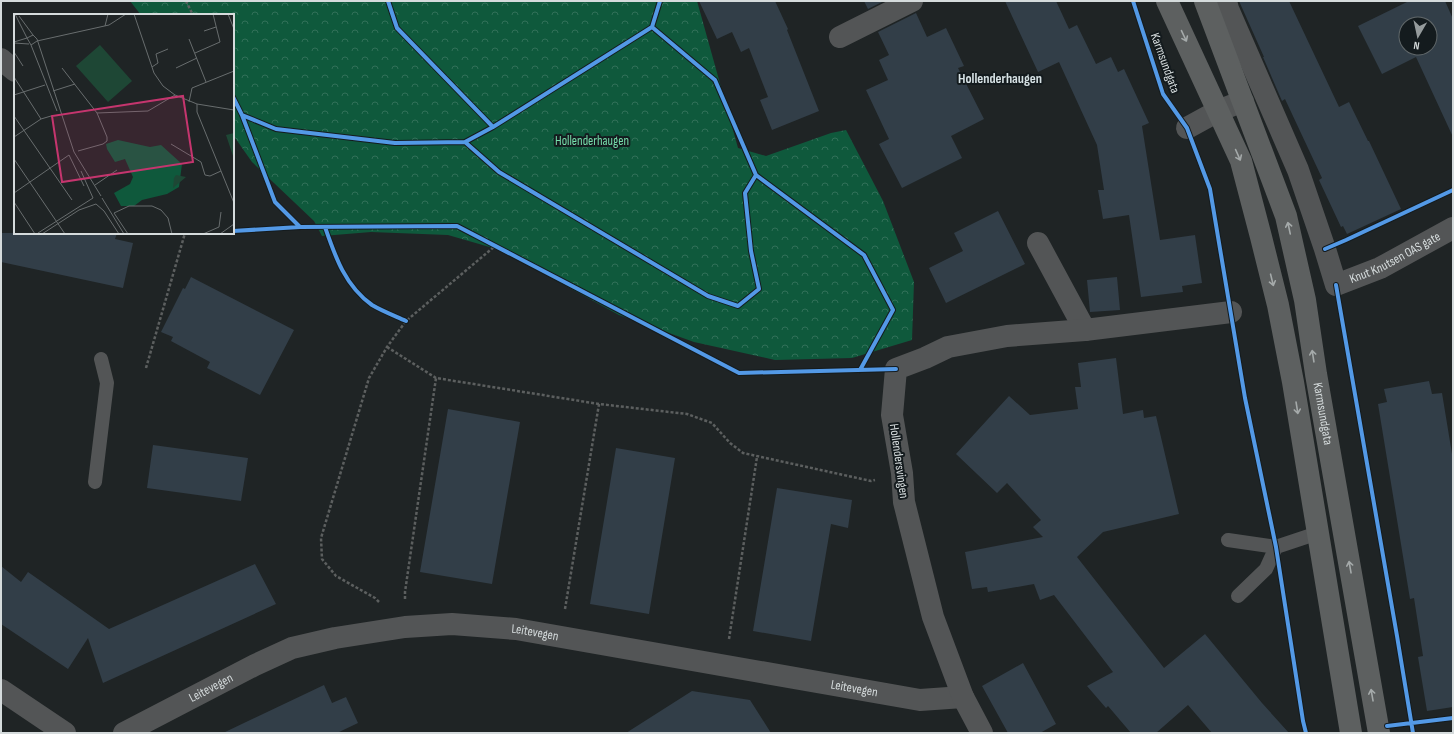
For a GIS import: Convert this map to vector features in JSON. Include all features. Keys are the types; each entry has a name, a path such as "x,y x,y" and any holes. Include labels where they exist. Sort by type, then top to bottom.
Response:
{"main road":[{"name":"Karmsundgata","path":"1167,1 1240,161 1262,237 1278,305 1293,382 1351,733"},
{"name":"Karmsundgata","path":"1205,1 1286,216 1303,293 1379,733"}],"street":[{"path":"840,37 912,1"},
{"name":"Knut Knutsen OAS gate","path":"1226,1 1228,9 1298,170 1336,285 1380,268 1453,228"},
{"path":"1,59 14,70"},
{"path":"1187,128 1218,111 1243,101"},
{"path":"1038,243 1085,330"},
{"path":"896,369 948,347 1007,336 1085,330 1231,312"},
{"name":"Hollendersvingen","path":"896,369 892,416 902,473 904,502 933,617 963,697 982,733"},
{"name":"Leitevegen","path":"124,733 255,665 292,648 335,638 405,627 452,624 516,629 920,700 963,697"},
{"path":"1,690 64,733"}],"lane":[{"path":"96,482 107,383 101,359"},
{"path":"1228,540 1276,547 1318,534"},
{"path":"1238,596 1266,569 1276,547"}],"path":[{"path":"186,1 192,14"},
{"path":"388,1 397,28 493,126"},
{"path":"652,27 715,80 756,175 864,255 892,310 860,370"},
{"path":"242,115 276,129 395,143 465,142 549,91"},
{"path":"234,99 242,115 275,202 300,226"},
{"path":"465,142 499,172 708,296 738,306 759,289 751,250 745,193 756,175"},
{"path":"234,230 300,226 457,226 739,373 896,369"},
{"path":"325,226 337,261 353,288 373,305 406,321"},
{"path":"146,368 185,234"},
{"path":"405,627 375,598 336,576 322,559 322,538 369,378 406,321 495,246"},
{"path":"388,348 436,378 599,404 687,414 712,423 730,443 743,453 758,457 871,481 902,473"},
{"path":"405,627 405,592 436,378"},
{"path":"561,637 599,404"},
{"path":"725,665 758,457"}],"green space":[{"name":"Hollenderhaugen","path":"130,1 697,1 738,148 766,156 831,133 846,130 883,201 914,282 912,340 852,358 775,360 694,342 619,315 500,250 448,235 371,232 322,236 314,221 252,162 234,136 234,14 140,14"}],"building":[{"path":"699,1 775,1 788,29 787,30 819,111 772,130 760,100 768,97 749,48 741,52 732,32 717,39"},
{"path":"864,1 884,1 868,9"},
{"path":"1005,1 1056,1 1069,29 1077,25 1096,64 1111,57 1118,72 1124,69 1149,123 1142,126 1160,240 1195,235 1202,283 1182,286 1183,292 1141,297 1129,215 1103,219 1098,190 1104,190 1097,145 1059,62 1038,72"},
{"path":"1239,1 1289,1 1339,107 1349,102 1401,209 1347,234 1343,226 1341,227 1319,180 1322,178 1285,99 1282,101"},
{"path":"1409,1 1445,1 1453,19 1453,137 1416,57 1382,74 1358,26"},
{"path":"916,13 927,37 946,28 964,66 958,68 984,119 951,136 962,158 902,188 879,144 889,139 866,90 888,80 879,60 889,55 878,32"},
{"path":"998,211 1025,264 946,303 929,268 963,251 954,233"},
{"path":"1,233 117,234 115,239 133,243 123,288 1,262"},
{"path":"191,277 294,330 260,395 207,368 210,362 171,341 173,337 161,332 183,288 185,289"},
{"path":"1117,277 1120,310 1090,312 1087,280"},
{"path":"1116,358 1123,414 1143,410 1144,418 1156,416 1179,514 1103,532 1077,557 1164,668 1205,634 1289,733 1212,733 1188,705 1156,733 1131,733 1108,706 1106,708 1087,686 1113,672 1054,595 1040,600 1034,584 988,592 987,587 972,589 965,552 1043,537 1033,527 1041,520 1007,483 997,493 956,454 1009,396 1030,415 1078,409 1075,387 1081,387 1078,363"},
{"path":"1429,381 1432,394 1442,393 1453,460 1453,707 1427,711 1418,657 1423,656 1414,598 1410,599 1378,404 1387,402 1384,389"},
{"path":"448,409 520,422 492,584 420,572"},
{"path":"153,445 248,458 241,501 147,488"},
{"path":"616,448 675,458 649,614 590,604"},
{"path":"777,488 852,500 848,528 831,524 811,641 753,631"},
{"path":"255,564 276,604 103,683 88,638 68,669 1,624 1,566 21,582 28,572 109,629"},
{"path":"1023,663 1056,724 1040,733 1008,733 982,686"},
{"path":"324,685 332,703 346,697 358,723 337,733 223,733"},
{"path":"692,691 750,700 771,733 626,733"}],"cycle path":[{"path":"388,1 397,28 493,127"},
{"path":"242,115 276,129 395,143 465,142 493,127 652,27 660,1"},
{"path":"1133,1 1163,94 1187,128 1210,189 1245,398 1276,547 1306,733"},
{"path":"652,27 715,80 756,175 864,255 893,310 860,370"},
{"path":"234,99 242,115 275,202 300,227"},
{"path":"465,142 499,172 708,296 738,306 759,289 751,251 745,193 756,175"},
{"path":"1325,249 1453,190"},
{"path":"234,231 300,227 457,226 739,373 896,369"},
{"path":"325,227 342,270 355,289 372,305 406,321"},
{"path":"1336,285 1413,733"},
{"path":"1387,726 1453,718"}],"district":[{"name":"Hollenderhaugen","path":"1000,78"}]}
